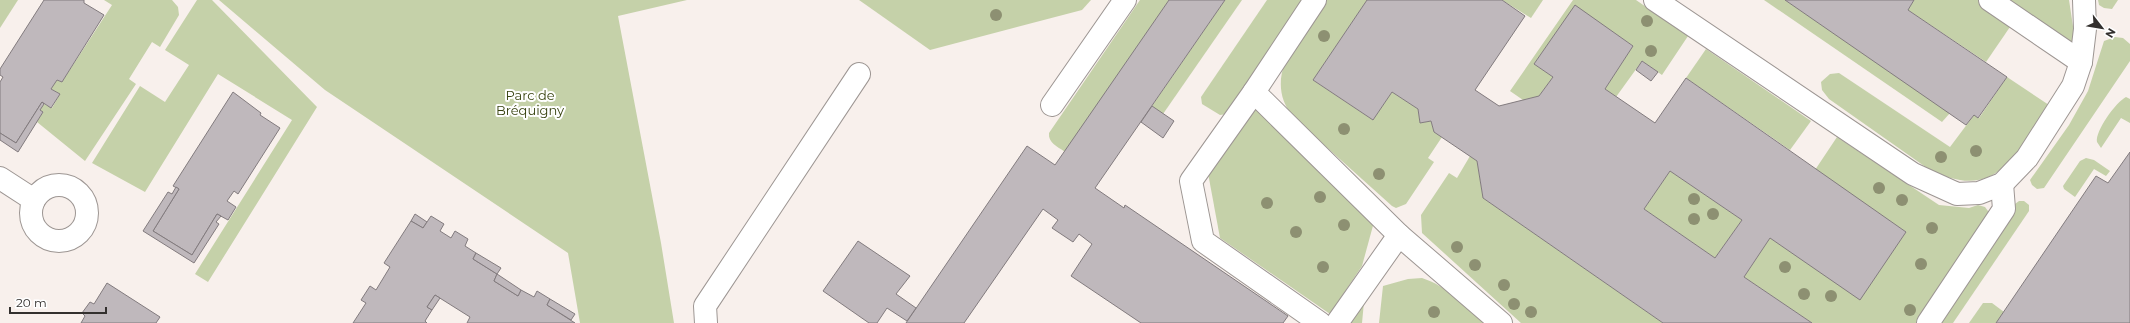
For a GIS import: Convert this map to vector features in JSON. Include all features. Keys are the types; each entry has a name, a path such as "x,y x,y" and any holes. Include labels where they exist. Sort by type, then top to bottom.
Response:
{"street":[{"path":"1052,105 1124,0"},
{"path":"1315,0 1254,92 1191,181 1203,241 1320,323"},
{"path":"1655,0 1913,174 1957,194 1979,193 2002,184 2028,158 2073,86 2081,62 2085,29 2084,0"},
{"path":"1990,0 2081,62"},
{"path":"706,323 705,306 859,74"},
{"path":"1254,92 1399,235 1501,323"},
{"path":"0,178 34,200"},
{"path":"1928,323 2004,210 2002,184"},
{"path":"1337,323 1399,235"}],"green space":[{"path":"0,0 18,0 0,28"},
{"path":"104,0 172,0 178,7 179,15 160,47 152,42 129,79 136,84 85,161 37,122 43,112 40,110 44,104 52,108 60,94 51,89 57,80 62,82 112,5"},
{"path":"197,0 212,0 317,107 208,282 195,274 292,120 218,74 145,192 92,163 140,86 165,102 189,65 165,50"},
{"name":"Parc de Bréquigny","path":"219,0 687,0 618,16 661,243 674,323 580,323 568,253 325,90"},
{"path":"859,0 1091,0 1082,10 930,50"},
{"path":"1140,0 1169,0 1065,152 1052,142 1049,133"},
{"path":"1225,0 1242,0 1163,114 1152,106"},
{"path":"1267,0 1304,0 1227,114 1220,115 1202,104 1201,97"},
{"path":"1325,0 1367,0 1313,80 1373,120 1392,92 1418,109 1420,123 1431,121 1434,132 1442,137 1428,158 1434,162 1406,204 1396,208 1293,117 1284,101 1281,86 1283,71 1288,56 1296,41"},
{"path":"1502,0 1543,0 1531,18"},
{"path":"1573,0 1636,0 1688,36 1662,75 1642,61 1616,97 1605,89 1633,46 1575,6 1534,64 1553,77 1539,96 1523,100 1510,91"},
{"path":"1764,0 1785,0 1950,113 1942,122"},
{"path":"1914,0 1979,0 2012,24 1986,62 1908,10"},
{"path":"2001,0 2069,0 2074,33 2072,49"},
{"path":"2098,0 2118,0 2112,9 2104,8 2099,5"},
{"path":"2115,37 2123,38 2130,44 2130,61 2044,188 2037,189 2032,185 2030,180 2069,125 2088,91 2104,41"},
{"path":"1706,49 1811,121 1790,150 1686,78"},
{"path":"1839,73 1950,147 1974,115 1979,118 2007,77 2049,105 2014,157 2001,169 1987,178 1970,181 1951,178 1927,168 1829,99 1822,90 1821,82 1830,74"},
{"path":"2126,97 2130,99 2130,123 2121,118 2101,148 2097,142 2099,131 2107,117"},
{"path":"1253,108 1257,109 1374,222 1362,266 1330,314 1220,238 1208,173"},
{"path":"1837,137 1939,205 1969,208 1978,205 1985,207 1991,215 1918,323 1812,323 1744,277 1770,238 1860,299 1906,232 1815,170"},
{"path":"1470,156 1477,161 1483,198 1663,323 1521,323 1422,233 1421,215 1449,173 1457,178"},
{"path":"2086,158 2094,160 2110,171 2106,176 2094,169 2075,197 2064,189 2063,186 2080,161"},
{"path":"1670,171 1742,220 1715,258 1644,209"},
{"path":"2019,201 2024,201 2029,205 2029,211 1953,323 1933,323 2015,204"},
{"path":"1422,278 1431,281 1447,291 1484,323 1379,323 1383,286 1408,279"},
{"path":"1364,302 1362,323 1350,323"},
{"path":"1983,303 1992,303 2004,312 1996,323 1969,323"}],"building":[{"path":"44,0 84,0 84,3 104,15 62,82 57,80 51,89 60,94 51,108 42,102 16,143 0,133 0,82 3,77 0,75 0,69"},
{"path":"1169,0 1225,0 1095,188 1124,208 1125,205 1288,316 1283,323 1141,323 1071,276 1092,244 1079,234 1073,242 1052,228 1058,220 1043,209 964,323 906,323 1027,146 1055,165"},
{"path":"1367,0 1502,0 1525,16 1475,90 1499,106 1539,96 1553,77 1534,64 1575,5 1633,46 1605,89 1655,123 1686,78 1906,232 1860,300 1770,238 1744,277 1812,323 1663,323 1483,198 1477,161 1434,132 1431,121 1420,123 1418,109 1392,92 1373,120 1313,80","holes":["1670,171 1742,220 1715,258 1644,209"]},
{"path":"1785,0 1914,0 1908,10 2007,77 1978,118 1974,115 1966,125"},
{"path":"1642,61 1658,72 1651,81 1636,70"},
{"path":"233,92 261,113 260,115 280,128 238,194 234,191 227,201 236,207 228,220 217,214 192,255 153,231 179,189 173,186"},
{"path":"42,102 44,104 40,110 43,112 18,152 0,140 0,133 16,143"},
{"path":"1152,106 1174,121 1163,138 1141,122"},
{"path":"2130,152 2130,323 1996,323 2096,176 2108,183"},
{"path":"176,187 179,189 153,231 192,255 217,214 221,216 216,222 219,224 194,263 143,231 168,192 172,194"},
{"path":"415,214 427,222 423,228 411,221"},
{"path":"431,216 444,224 440,231 451,238 455,231 468,239 465,246 476,253 473,259 497,274 494,281 518,296 521,290 534,297 537,291 550,299 547,305 575,323 467,323 470,317 435,295 427,307 432,310 425,321 427,323 353,323 366,303 361,300 370,286 376,290 390,267 384,263 411,221 423,228"},
{"path":"858,241 910,276 896,294 916,308 907,321 887,308 877,323 869,323 823,291"},
{"path":"476,253 501,268 497,274 473,259"},
{"path":"497,274 521,290 518,296 494,281"},
{"path":"107,283 160,317 156,323 81,323 85,316 82,313 90,302 94,304"},
{"path":"435,295 440,298 432,310 427,307"},
{"path":"550,299 575,314 571,320 547,305"}]}
